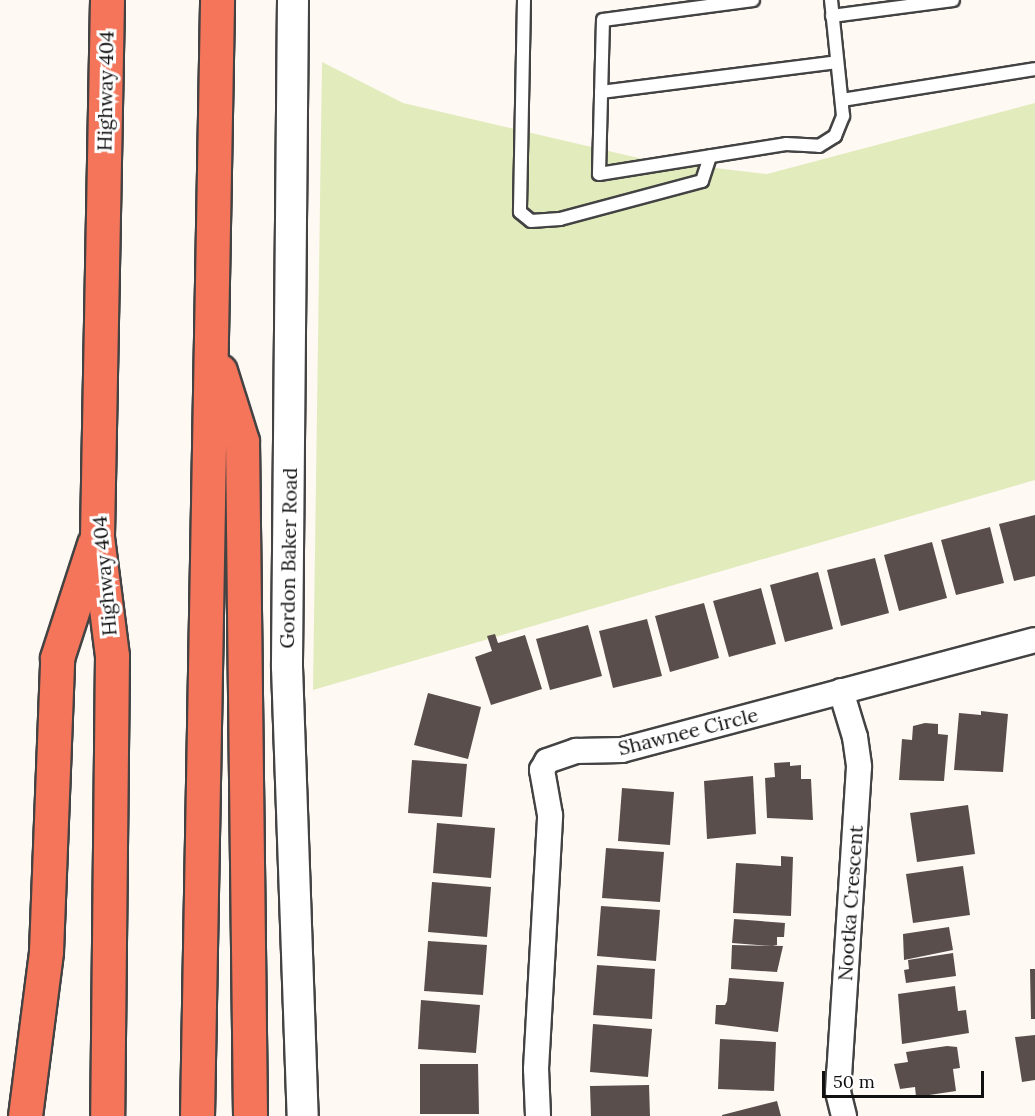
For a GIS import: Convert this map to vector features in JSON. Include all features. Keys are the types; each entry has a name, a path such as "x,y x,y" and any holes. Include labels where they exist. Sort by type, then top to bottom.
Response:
{"highway":[{"name":"Highway 404","path":"107,0 97,537 112,656 107,1116"},
{"path":"197,1116 217,0"},
{"path":"212,346 243,441 250,1116"},
{"path":"25,1116 46,951 57,658 97,537"}],"street":[{"name":"Gordon Baker Road","path":"293,0 287,667 303,1116"},
{"name":"Shawnee Circle","path":"538,1116 536,1069 550,815 542,770 547,762 576,751 622,750 1035,640"},
{"name":"Nootka Crescent","path":"841,691 855,737 859,767 838,1092 844,1116"}],"lane":[{"path":"524,0 520,212 531,221 560,219 702,181 710,156"},
{"path":"753,0 603,20 599,174 786,144 819,146 835,136 843,116 831,0"},
{"path":"832,16 953,0"},
{"path":"601,92 837,62"},
{"path":"842,100 1035,69"}],"green space":[{"path":"322,62 403,103 647,160 767,174 1035,103 1035,480 313,690"}],"building":[{"path":"1035,515 1035,576 1014,581 999,524"},
{"path":"990,527 1004,583 956,595 941,540"},
{"path":"932,542 947,598 899,611 884,555"},
{"path":"875,558 889,613 841,626 827,570"},
{"path":"818,572 833,629 785,642 770,585"},
{"path":"761,588 776,644 729,657 713,601"},
{"path":"704,603 719,658 670,672 655,616"},
{"path":"647,619 662,676 613,688 599,631"},
{"path":"588,625 602,676 550,690 536,639"},
{"path":"495,634 498,643 525,635 542,689 491,705 475,657 492,651 487,636"},
{"path":"428,693 481,707 468,759 414,745"},
{"path":"981,711 1008,714 1003,772 954,770 959,713 981,715"},
{"path":"925,723 938,724 938,734 948,735 944,781 899,780 902,739 912,740 913,726"},
{"path":"412,760 467,764 462,817 408,813"},
{"path":"790,762 790,766 801,765 801,779 811,779 813,820 767,818 765,778 775,777 774,763"},
{"path":"753,776 756,834 707,839 704,781"},
{"path":"622,788 674,792 670,845 618,841"},
{"path":"968,805 975,854 917,862 910,813"},
{"path":"437,823 495,828 491,878 433,873"},
{"path":"606,848 664,852 660,902 602,898"},
{"path":"781,856 793,857 791,916 733,913 736,863 781,866"},
{"path":"963,866 970,915 913,923 906,874"},
{"path":"432,882 491,887 487,937 428,932"},
{"path":"601,906 660,910 656,961 597,956"},
{"path":"734,919 785,923 784,937 777,937 777,945 772,946 732,943"},
{"path":"949,927 953,950 904,960 903,934"},
{"path":"428,941 487,945 483,995 424,991"},
{"path":"732,945 783,946 777,972 731,969"},
{"path":"953,953 956,976 906,983 904,970 909,969 908,960"},
{"path":"597,965 655,969 652,1019 593,1015"},
{"path":"1030,969 1035,969 1035,1019 1031,1019"},
{"path":"729,978 784,982 778,1032 715,1024 716,1005 725,1005 727,1001"},
{"path":"955,986 958,1011 966,1010 969,1033 902,1044 898,994"},
{"path":"421,1000 480,1005 476,1053 418,1049"},
{"path":"593,1024 652,1029 648,1077 590,1072"},
{"path":"1035,1035 1035,1080 1022,1082 1015,1037"},
{"path":"720,1039 776,1042 774,1091 718,1089"},
{"path":"947,1046 957,1047 960,1068 953,1069 956,1091 916,1097 915,1087 900,1089 894,1064 908,1062 906,1052"},
{"path":"420,1064 478,1064 479,1114 420,1114"},
{"path":"649,1085 650,1116 591,1116 590,1086"},
{"path":"777,1101 781,1116 722,1116 722,1115"}]}
